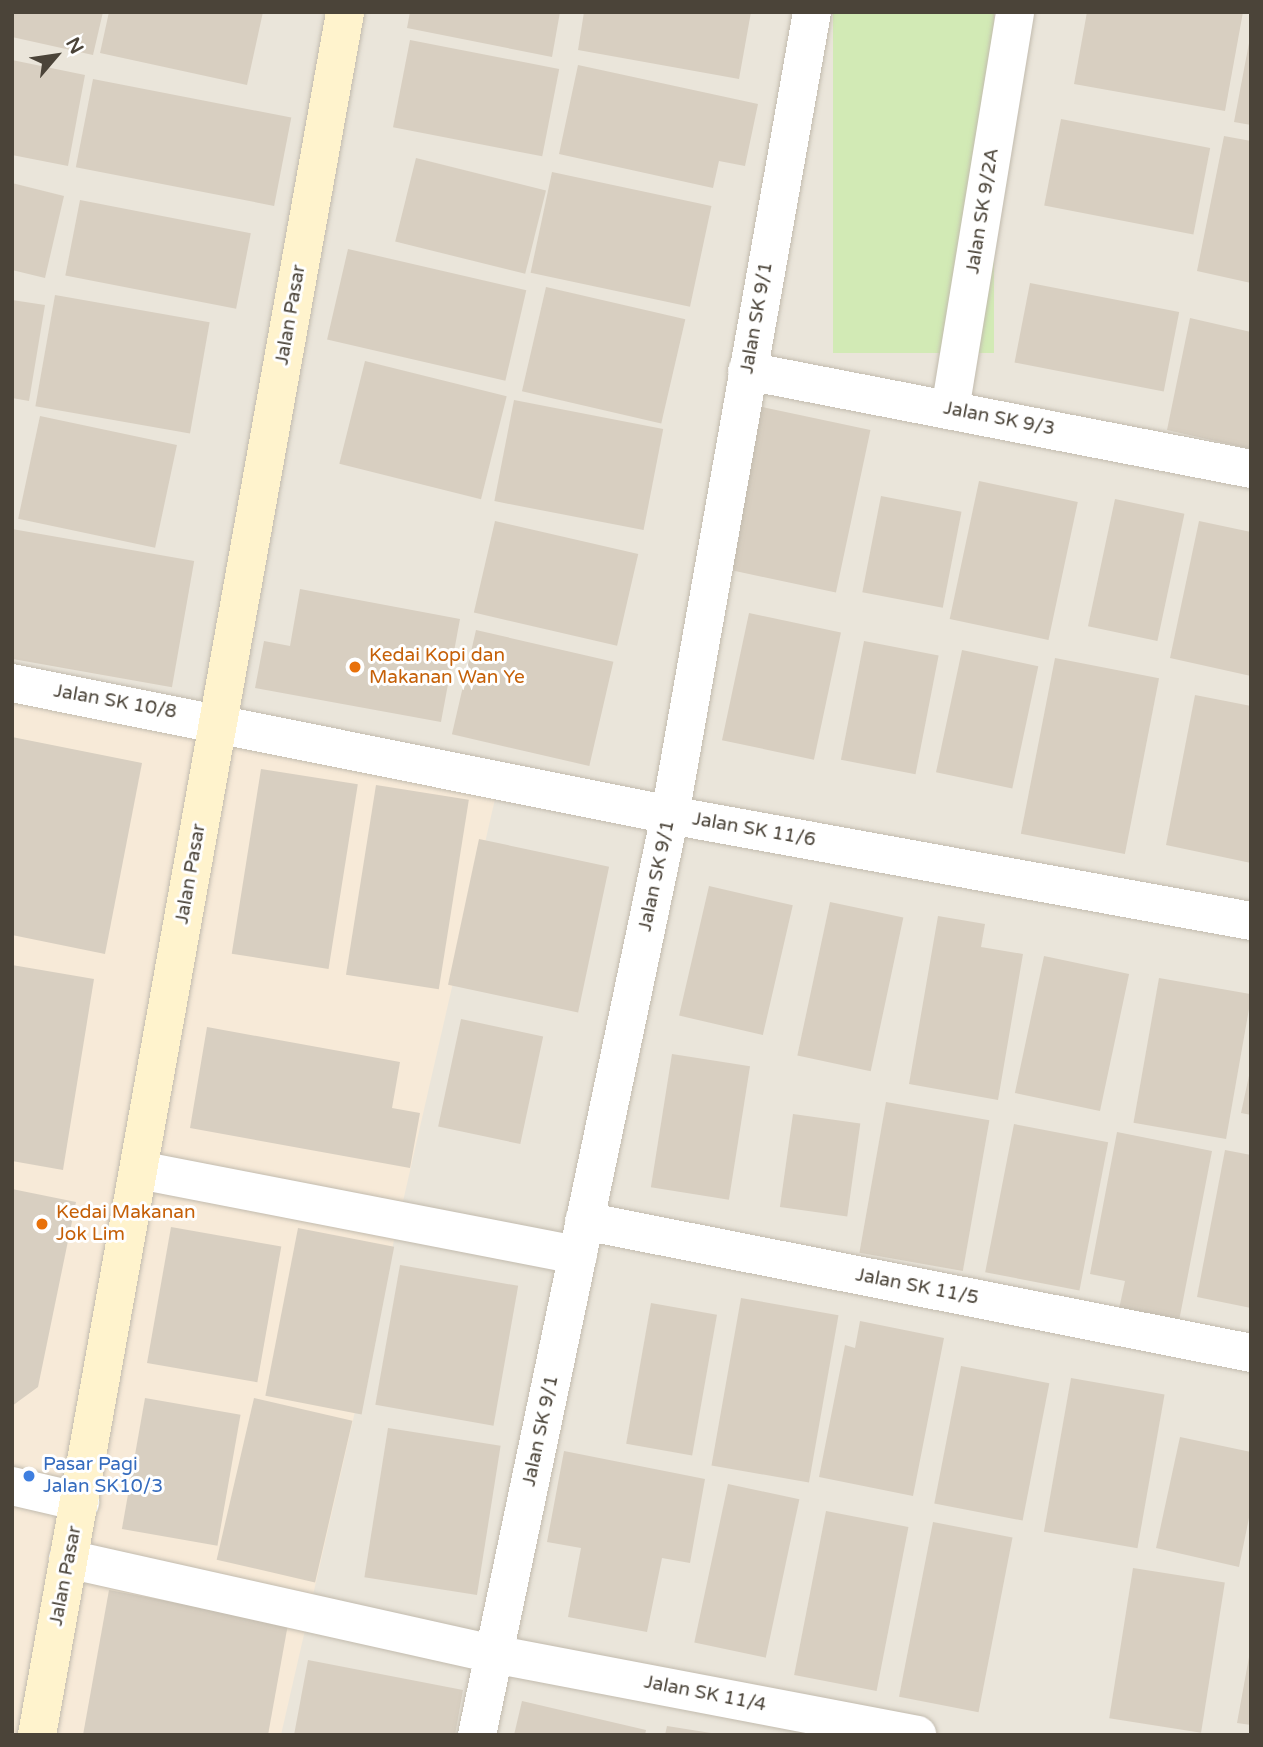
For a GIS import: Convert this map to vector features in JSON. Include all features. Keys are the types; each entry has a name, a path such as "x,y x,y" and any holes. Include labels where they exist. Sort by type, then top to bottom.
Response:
{"street":[{"name":"Jalan Pasar","path":"37,1735 345,12"},
{"name":"Jalan SK 9/1","path":"477,1735 670,815 812,12"},
{"name":"Jalan SK 9/2A","path":"950,410 1015,12"},
{"name":"Jalan SK 9/3","path":"747,370 1251,468"},
{"name":"Jalan SK 10/8","path":"12,683 218,721"},
{"name":"Jalan SK 11/6","path":"218,721 670,815 1251,920"},
{"name":"Jalan SK 11/5","path":"139,1170 581,1238 1251,1353"},
{"path":"12,1486 80,1502"},
{"name":"Jalan SK 11/4","path":"68,1559 493,1654 917,1735"}],"shaded area":[{"path":"12,12 1251,12 1251,1735 12,1735"},
{"path":"12,696 495,799 281,1735 12,1735"}],"green space":[{"path":"833,12 994,12 994,353 833,353"}],"building":[{"path":"12,12 103,12 93,55 12,37"},
{"path":"109,12 263,12 247,85 100,53"},
{"path":"410,12 560,12 552,57 407,28"},
{"path":"584,12 751,12 739,79 578,50"},
{"path":"1087,12 1243,12 1225,111 1074,84"},
{"path":"410,40 559,69 542,156 393,127"},
{"path":"1249,43 1251,44 1251,125 1234,122"},
{"path":"12,60 85,75 68,166 12,155"},
{"path":"578,65 758,104 745,166 719,161 713,188 559,154"},
{"path":"93,79 291,118 274,206 76,167"},
{"path":"1061,119 1210,148 1193,234 1044,205"},
{"path":"1224,136 1251,141 1251,283 1197,271"},
{"path":"416,158 546,190 525,274 395,241"},
{"path":"552,172 711,206 690,307 531,273"},
{"path":"12,183 64,196 45,278 12,270"},
{"path":"80,200 251,233 236,309 65,276"},
{"path":"348,249 526,290 505,381 327,340"},
{"path":"1030,283 1179,312 1164,392 1015,363"},
{"path":"546,287 685,319 661,423 522,391"},
{"path":"55,295 210,322 190,434 35,406"},
{"path":"12,300 45,305 29,401 12,398"},
{"path":"1190,318 1251,332 1251,449 1167,430"},
{"path":"365,361 507,396 481,499 339,464"},
{"path":"514,400 663,429 644,530 494,501"},
{"path":"757,406 870,430 836,592 722,568"},
{"path":"40,416 177,445 155,548 18,519"},
{"path":"979,481 1078,502 1048,640 950,619"},
{"path":"881,496 961,512 943,608 862,592"},
{"path":"1115,499 1184,514 1157,641 1088,626"},
{"path":"495,521 638,554 617,646 474,613"},
{"path":"1199,521 1251,532 1251,676 1170,658"},
{"path":"12,529 194,561 172,687 12,659"},
{"name":"Kedai Kopi dan Makanan Wan Ye","path":"300,589 460,619 441,722 255,688 264,641 290,646"},
{"path":"749,613 841,633 814,760 722,740"},
{"path":"476,630 613,662 589,766 452,734"},
{"path":"864,641 939,656 916,774 841,760"},
{"path":"962,650 1038,666 1012,788 936,772"},
{"path":"1055,658 1159,678 1125,854 1021,834"},
{"path":"1195,695 1251,706 1251,863 1166,845"},
{"path":"12,737 142,763 105,954 12,935"},
{"path":"261,769 358,784 329,969 232,954"},
{"path":"376,785 469,800 439,989 346,975"},
{"path":"479,839 609,867 578,1012 448,985"},
{"path":"709,886 793,905 763,1035 679,1016"},
{"path":"830,902 903,918 871,1071 797,1056"},
{"path":"938,916 985,924 981,947 1023,954 998,1100 909,1084"},
{"path":"1044,956 1129,974 1100,1111 1015,1093"},
{"path":"12,965 94,979 63,1170 12,1161"},
{"path":"1159,978 1251,994 1226,1139 1133,1123"},
{"path":"461,1019 543,1036 520,1144 438,1127"},
{"path":"207,1027 400,1062 392,1108 420,1113 410,1168 190,1128"},
{"path":"672,1054 750,1066 729,1200 651,1187"},
{"path":"1251,1071 1251,1115 1241,1113"},
{"path":"886,1102 989,1120 963,1271 859,1253"},
{"path":"793,1114 860,1123 847,1217 780,1207"},
{"path":"1014,1124 1108,1142 1079,1291 985,1272"},
{"path":"1117,1132 1212,1151 1179,1321 1119,1309 1125,1281 1090,1274"},
{"path":"1225,1150 1251,1155 1251,1308 1197,1297"},
{"path":"12,1189 76,1202 38,1387 12,1406"},
{"path":"171,1227 281,1246 257,1382 147,1363"},
{"path":"298,1228 394,1247 362,1415 265,1396"},
{"path":"400,1265 518,1286 494,1426 375,1405"},
{"path":"741,1298 838,1315 809,1483 711,1465"},
{"path":"651,1303 717,1315 692,1455 626,1444"},
{"path":"860,1321 944,1338 913,1496 819,1477 845,1345 855,1348"},
{"path":"961,1366 1049,1383 1023,1521 934,1503"},
{"path":"1071,1378 1165,1394 1137,1548 1044,1532"},
{"path":"145,1398 241,1415 217,1546 122,1529"},
{"path":"254,1398 352,1421 315,1582 217,1560"},
{"path":"388,1428 501,1446 477,1595 364,1577"},
{"path":"1180,1437 1251,1452 1251,1508 1239,1567 1156,1548"},
{"path":"564,1451 705,1479 690,1563 662,1558 647,1632 568,1617 581,1548 547,1542"},
{"path":"728,1484 799,1499 766,1658 694,1642"},
{"path":"826,1511 908,1527 877,1691 794,1675"},
{"path":"933,1522 1013,1537 979,1712 899,1697"},
{"path":"1133,1568 1225,1583 1201,1733 1109,1718"},
{"path":"109,1590 288,1624 268,1735 83,1735"},
{"path":"1251,1646 1251,1725 1237,1723"},
{"path":"308,1660 463,1690 455,1735 294,1735"},
{"path":"522,1701 646,1730 645,1735 514,1735"},
{"path":"667,1726 711,1733 711,1735 665,1735"}],"place":[{"name":"Kedai Kopi dan Makanan Wan Ye","path":"355,667"},
{"name":"Kedai Makanan Jok Lim","path":"42,1224"},
{"name":"Pasar Pagi Jalan SK10/3","path":"29,1476"}]}
